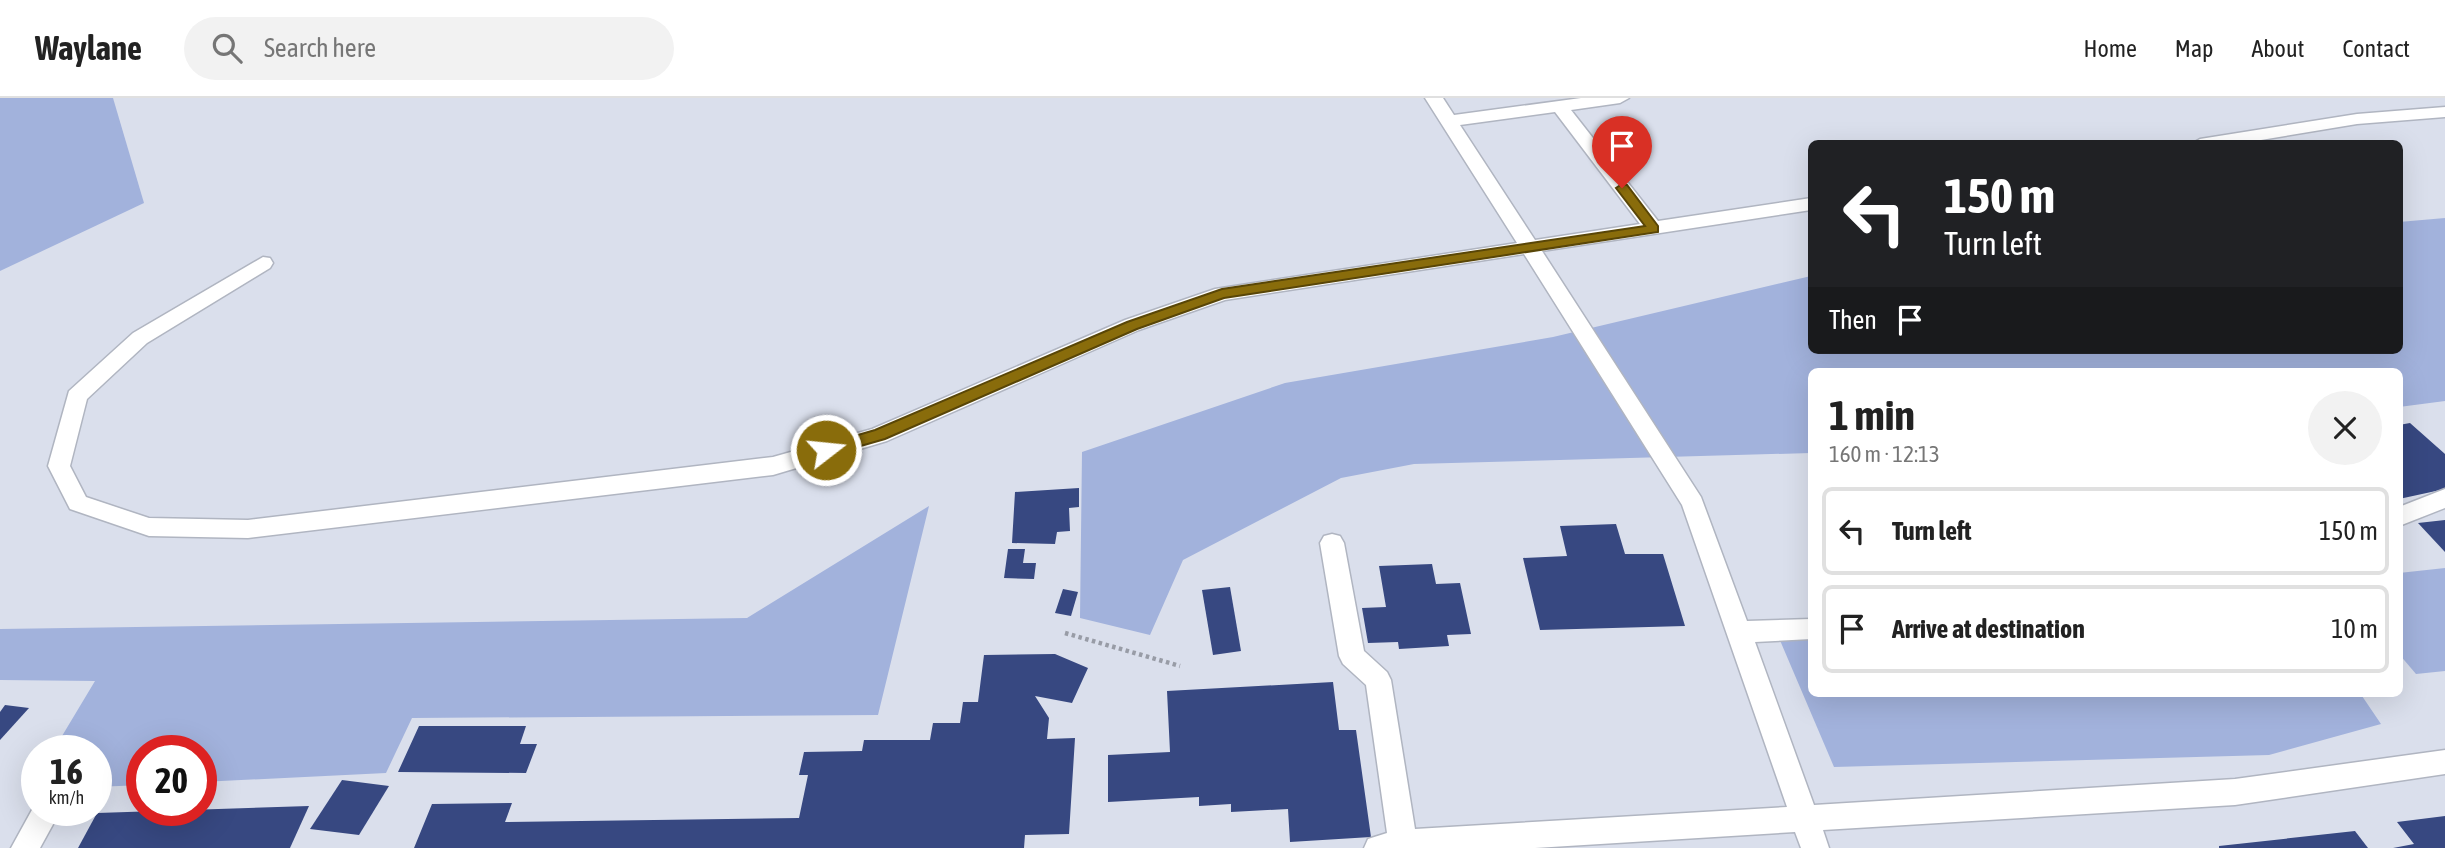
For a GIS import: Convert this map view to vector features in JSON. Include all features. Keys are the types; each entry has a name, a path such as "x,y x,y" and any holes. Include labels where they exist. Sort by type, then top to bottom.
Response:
{"lane":[{"path":"1434,98 1693,503 1815,848"},
{"path":"1449,121 1620,98"},
{"path":"1559,106 1654,229"},
{"path":"2225,140 2357,119 2445,112"},
{"path":"263,263 140,338 77,396 59,466 78,503 149,527 248,529 773,466 879,435 1132,325 1222,294 1808,204"},
{"path":"2403,515 2445,498"},
{"path":"1332,543 1352,656 1378,680 1391,846 1659,837 1804,818 2235,792 2445,762"},
{"path":"1739,632 1808,629"},
{"path":"25,848 38,826"}],"path":[{"path":"1065,632 1180,666"}],"shaded area":[{"path":"0,98 113,98 144,203 0,271"},
{"path":"2445,218 2445,401 2403,406 2403,368 1808,368 1808,453 1414,464 1341,478 1183,560 1150,635 1080,618 1082,452 1285,383 1553,337 1808,277 1808,354 2403,354 2403,222"},
{"path":"929,506 878,715 412,718 386,773 217,781 217,735 126,735 126,786 112,786 112,735 63,735 95,681 0,680 0,629 747,618"},
{"path":"2445,568 2445,671 2416,674 2403,659 2403,573"},
{"path":"1808,636 1808,697 2363,697 2381,724 2269,755 1834,767 1779,638"}],"building":[{"path":"2410,423 2445,454 2445,489 2403,498 2403,424"},
{"path":"1079,488 1079,507 1069,508 1070,531 1057,532 1055,544 1012,543 1015,492"},
{"path":"2445,520 2445,552 2418,523"},
{"path":"1616,524 1625,554 1663,554 1685,626 1540,630 1523,558 1567,556 1560,526"},
{"path":"1008,549 1025,549 1023,563 1036,563 1034,579 1004,578"},
{"path":"1432,564 1436,584 1460,583 1471,634 1447,635 1449,646 1399,649 1398,642 1368,643 1362,608 1386,607 1379,566"},
{"path":"1230,587 1241,651 1213,655 1202,590"},
{"path":"1063,589 1078,592 1071,616 1055,613"},
{"path":"1055,654 1088,668 1072,703 1035,696 1049,718 1047,739 1075,738 1069,834 1025,835 1024,848 414,848 432,804 512,803 505,822 799,818 808,775 799,775 804,752 862,751 864,740 930,740 933,723 960,723 963,702 978,702 984,655"},
{"path":"1333,682 1339,730 1356,730 1371,837 1290,842 1288,809 1231,812 1231,804 1199,806 1199,797 1108,802 1108,755 1170,752 1167,691"},
{"path":"5,705 29,708 0,740 0,712"},
{"path":"419,726 526,726 520,744 537,744 526,773 398,772"},
{"path":"342,780 389,786 359,835 310,829"},
{"path":"309,806 290,848 78,848 90,826 112,826 112,813 126,812 126,826 217,826 217,809"},
{"path":"2445,816 2445,848 2393,848 2414,844 2397,822"},
{"path":"2355,831 2368,848 2219,848 2219,846"}],"route":[{"path":"826,450 879,435 1132,325 1222,294 1654,229 1622,188"}]}
